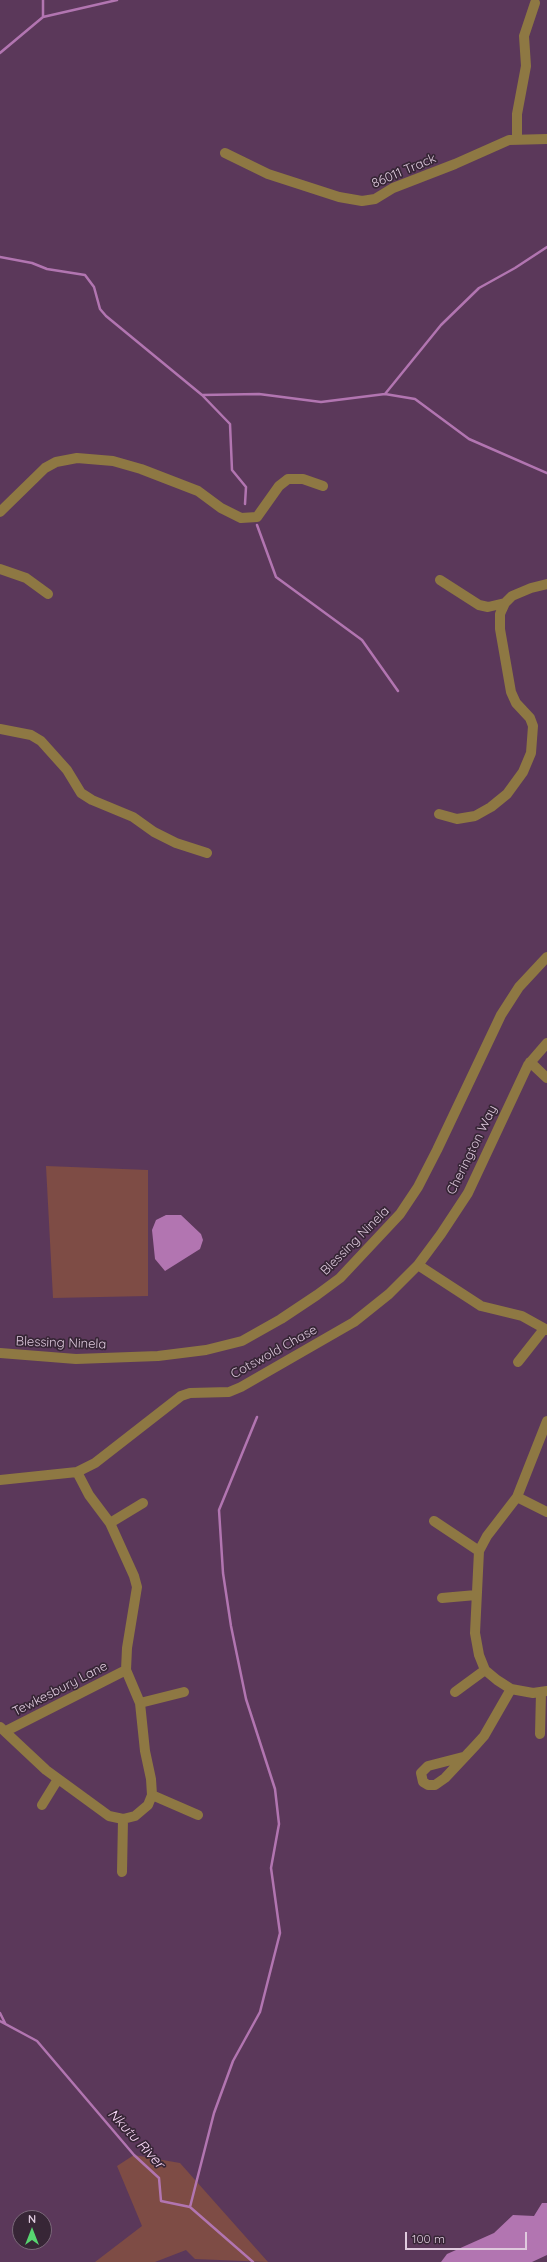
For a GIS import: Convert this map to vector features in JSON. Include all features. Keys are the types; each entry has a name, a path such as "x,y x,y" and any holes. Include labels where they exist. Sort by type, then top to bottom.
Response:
{"street":[{"path":"518,138 517,114 526,66 524,36 535,3"},
{"name":"86011 Track","path":"225,153 268,174 339,197 362,201 375,199 393,188 455,164 508,140 518,138 547,139"},
{"path":"0,512 36,474 45,468 77,458 113,461 141,469 186,486 208,497 221,508 233,515 250,518 257,516 262,512 279,486 288,479 303,479 323,486"},
{"path":"0,568 26,578 48,594"},
{"path":"440,580 479,605 488,607 505,603"},
{"path":"439,814 457,819 465,819 475,816 491,807 507,794 523,772 531,753 533,726 530,718 516,703 511,692 500,628 500,614 505,603 512,596 531,588 547,584"},
{"path":"0,729 32,735 42,741 67,770 81,793 92,800 133,817 154,832 176,843 207,853"},
{"name":"Blessing Ninela","path":"0,1353 76,1359 158,1356 206,1350 242,1340 281,1319 317,1295 340,1278 400,1214 418,1187 437,1150 501,1016 519,987 547,957"},
{"name":"Cherington Way","path":"418,1265 441,1234 468,1193 505,1112 530,1062 547,1043"},
{"path":"530,1062 547,1078"},
{"path":"418,1265 481,1306 522,1316 546,1329 518,1362"},
{"name":"Cotswold Chase","path":"0,1480 77,1472 94,1463 181,1396 190,1393 229,1392 241,1387 354,1322 389,1294 418,1265"},
{"path":"540,1734 544,1691 511,1689 485,1670 479,1655 475,1634 479,1551 487,1536 518,1497 547,1421"},
{"path":"3,1729 58,1779 109,1816 123,1819 136,1816 148,1805 152,1796 151,1779 142,1726 140,1703 126,1670 127,1648 137,1587 134,1576 110,1523 89,1495 77,1472"},
{"path":"518,1497 547,1512"},
{"path":"110,1523 143,1504"},
{"path":"434,1522 479,1551"},
{"path":"442,1598 476,1595"},
{"name":"Tewkesbury Lane","path":"3,1729 126,1670"},
{"path":"455,1692 485,1670"},
{"path":"463,1757 484,1736 511,1689"},
{"path":"140,1703 184,1692"},
{"path":"42,1804 58,1779"},
{"path":"152,1796 198,1815"},
{"path":"122,1872 123,1819"}],"shaded area":[{"path":"46,1166 148,1170 148,1296 53,1298"},
{"path":"166,1215 181,1215 201,1234 203,1240 200,1249 165,1271 155,1259 152,1230 156,1220"},
{"path":"134,2155 180,2163 268,2262 195,2259 186,2250 155,2262 95,2262 142,2226 117,2166"},
{"path":"542,2203 547,2203 547,2255 532,2262 441,2262 447,2254 494,2233 513,2215 534,2216"}],"waterway":[{"path":"43,0 43,17"},
{"path":"0,53 43,17 117,0"},
{"path":"385,394 441,325 479,288 515,268 547,247"},
{"path":"0,257 32,263 47,269 85,275 94,287 100,309 106,316 202,395 230,424 232,470 246,487 245,504"},
{"path":"202,395 259,394 321,402 385,394 415,399 469,439 547,473"},
{"path":"257,525 276,577 362,640 398,691"},
{"path":"190,2207 214,2113 233,2061 260,2012 280,1933 271,1868 279,1824 275,1789 246,1699 231,1626 223,1573 219,1510 257,1417"},
{"name":"Nkutu River","path":"0,2013 5,2023"},
{"name":"Nkutu River","path":"0,2021 37,2041 134,2155 159,2178 161,2201 190,2207 253,2262"}]}
